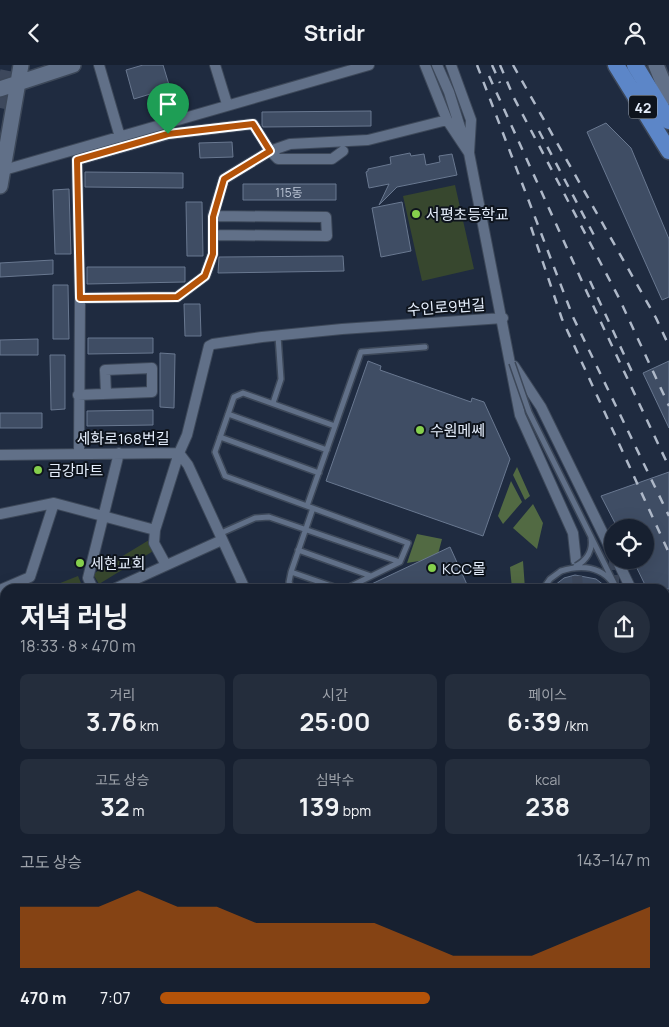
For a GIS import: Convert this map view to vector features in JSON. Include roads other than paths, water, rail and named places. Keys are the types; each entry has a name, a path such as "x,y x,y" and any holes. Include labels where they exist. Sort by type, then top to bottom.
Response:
{"main road":[{"path":"0,186 21,65"},
{"path":"0,89 73,65"},
{"name":"42","path":"616,65 669,151"},
{"name":"42","path":"635,65 669,121"},
{"path":"656,65 669,97"}],"street":[{"path":"99,65 120,137"},
{"path":"215,65 227,104"},
{"path":"4,170 227,104 369,65"},
{"name":"수인로9번길","path":"425,65 447,120 469,153"},
{"path":"436,65 449,92 469,153"},
{"name":"수인로9번길","path":"342,329 503,318 469,153 471,119 451,65"},
{"path":"80,298 177,297 205,276 213,254 213,217 224,179 270,151 290,144 368,140 447,120"},
{"path":"79,453 80,298 77,160 168,134 253,124 270,151 278,159 332,159 343,151"},
{"path":"213,217 326,217 327,236 213,235"},
{"path":"503,318 520,415 573,533 575,564"},
{"name":"세화로168번길","path":"0,455 179,453 187,435 209,345 233,340 342,329"},
{"path":"512,363 541,407 604,536"},
{"path":"78,395 152,392 152,368 106,369 106,393"},
{"path":"520,415 525,407 535,405 541,407"},
{"path":"91,584 88,578 119,453"},
{"path":"166,565 154,543 155,530 179,453"},
{"path":"179,453 188,465 243,584"},
{"path":"0,514 54,503 155,530"},
{"path":"14,584 30,577 54,503"},
{"path":"133,584 221,537"},
{"path":"621,569 629,584"}],"lane":[{"path":"273,403 281,379 278,335"},
{"path":"307,506 361,352 426,347"},
{"path":"512,363 529,412 615,584"},
{"path":"335,426 243,393 234,397 215,452 224,476 408,543 400,562 355,584"},
{"path":"228,415 327,450"},
{"path":"220,437 319,473"},
{"path":"290,584 291,572 313,508"},
{"path":"221,537 255,518 269,517 306,528 400,562"},
{"path":"546,584 561,571 587,556 591,549 591,535"},
{"path":"298,550 371,576"},
{"path":"575,564 600,572 614,584"},
{"path":"291,572 326,584"}],"tunnel":[{"path":"0,108 9,65"},
{"path":"576,561 578,584"},
{"path":"614,569 614,584"}],"railway":[{"path":"477,65 573,317 669,516"},
{"path":"492,65 500,83"},
{"path":"500,65 514,98 619,298 669,406"},
{"path":"513,65 656,318 669,346"},
{"path":"489,76 590,299 669,467"},
{"path":"539,131 596,239"},
{"path":"531,227 562,319 669,553"},
{"path":"590,281 633,374"}],"place":[{"name":"서평초등학교","path":"416,214"},
{"name":"수원메쎄","path":"420,430"},
{"name":"금강마트","path":"38,470"},
{"name":"세현교회","path":"80,563"},
{"name":"KCC몰","path":"432,568"}]}
